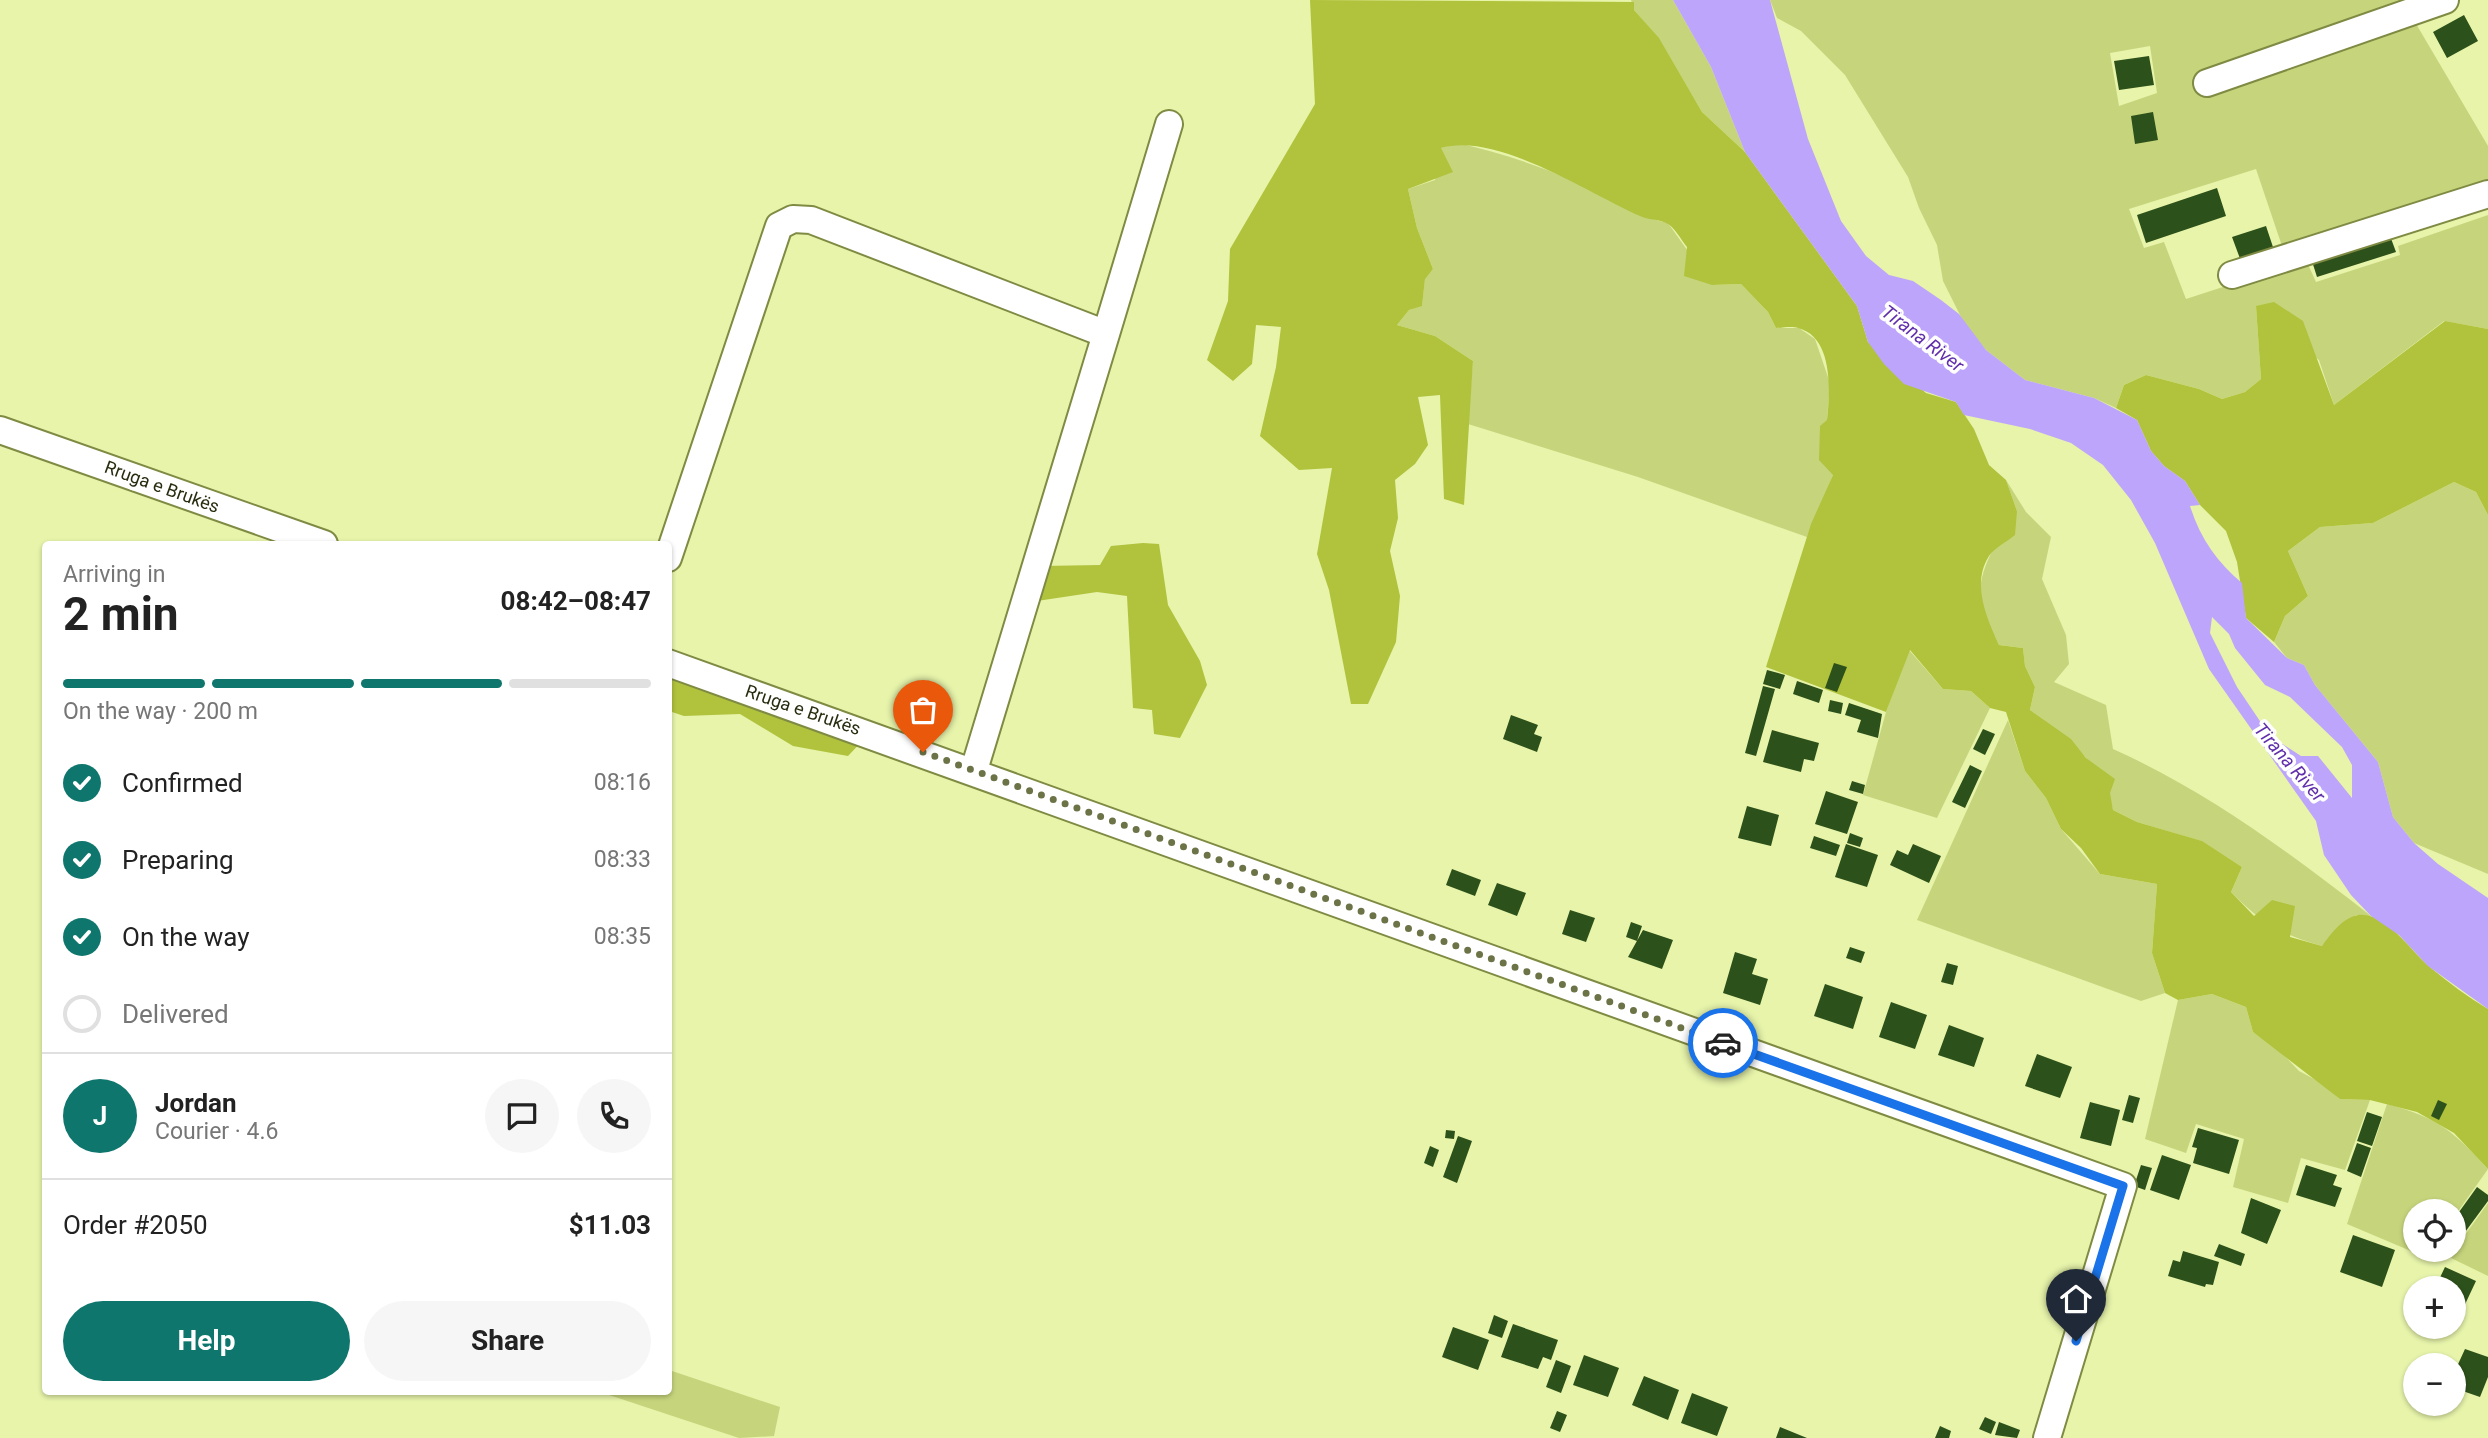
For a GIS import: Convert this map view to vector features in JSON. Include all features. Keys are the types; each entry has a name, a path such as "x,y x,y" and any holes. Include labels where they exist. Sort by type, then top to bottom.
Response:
{"street":[{"path":"2207,83 2445,0"},
{"path":"974,770 1169,124"},
{"path":"2232,275 2488,194"},
{"path":"672,546 750,307 779,226 786,222 793,219 811,220 1107,334"},
{"name":"Rruga e Brukës","path":"0,429 316,541"},
{"name":"Rruga e Brukës","path":"672,664 974,770 1002,784 2123,1186 2047,1438"}],"green space":[{"path":"1310,0 1634,2 1634,10 1659,38 1702,112 1745,152 1857,306 1868,342 1926,393 1956,402 1974,429 1989,465 2006,480 2017,511 2015,535 1989,556 1981,578 1981,590 1986,613 1999,645 2023,648 2025,666 2035,687 2030,710 2071,739 2086,758 2115,779 2110,793 2113,810 2137,822 2202,841 2242,867 2231,892 2254,916 2272,900 2295,906 2290,937 2322,946 2347,919 2358,915 2379,919 2438,974 2488,1009 2488,1169 2454,1133 2417,1112 2370,1100 2340,1099 2253,1032 2246,1007 2212,994 2178,1000 2165,993 2152,953 2157,884 2100,874 2081,848 2061,829 2046,798 2025,771 2006,712 1990,708 1971,691 1943,689 1910,650 1886,712 1766,667 1811,524 1833,475 1819,460 1820,426 1827,420 1829,396 1824,354 1810,333 1798,328 1776,328 1768,312 1741,284 1712,285 1684,276 1687,247 1669,225 1640,216 1515,156 1464,145 1441,148 1453,172 1408,189 1417,228 1433,269 1425,279 1422,306 1409,310 1397,325 1435,336 1473,361 1464,505 1444,499 1440,395 1418,397 1428,445 1415,464 1395,480 1398,518 1390,551 1400,596 1396,642 1368,704 1351,704 1329,590 1317,554 1332,468 1299,470 1260,436 1276,367 1281,327 1256,325 1252,364 1233,381 1207,360 1228,301 1230,249 1315,104"},
{"path":"1631,0 1673,0 1711,67 1745,152 1702,112 1659,39 1634,10"},
{"path":"1770,0 2402,0 2488,146 2488,188 2283,249 2256,169 2129,209 2144,248 2164,242 2186,299 2306,260 2316,282 2400,255 2398,246 2488,215 2488,329 2444,321 2334,405 2319,360 2256,306 2261,379 2245,392 2222,399 2199,389 2146,375 2124,385 2116,408 2094,398 2025,380 1986,350 1964,323 1943,281 1937,245 1908,177 1845,75 1801,31 1777,18","holes":["2150,46 2157,93 2119,106 2110,53"]},
{"path":"1458,143 1546,169 1639,214 1668,223 1712,285 1741,284 1768,312 1776,328 1799,328 1815,339 1830,383 1827,420 1833,475 1807,537 1638,477 1468,424 1473,361 1435,336 1397,325 1409,310 1422,305 1425,278 1433,269 1417,228 1408,189 1435,180 1441,148"},
{"path":"2274,302 2303,321 2334,405 2445,321 2488,329 2488,515 2476,492 2454,482 2373,523 2320,527 2288,551 2308,596 2285,616 2274,642 2246,618 2237,562 2226,531 2200,505 2185,481 2164,466 2151,451 2137,420 2116,408 2124,385 2146,375 2199,389 2222,399 2245,392 2261,379 2256,306"},
{"path":"2006,480 2026,512 2051,537 2042,579 2066,635 2069,664 2054,682 2106,705 2113,749 2215,804 2310,869 2371,916 2356,915 2322,946 2295,937 2252,912 2231,892 2242,867 2201,841 2137,822 2113,810 2101,779 2092,765 2069,741 2030,710 2035,687 2025,666 2023,648 1999,645 1983,614 1980,596 1984,570 2017,511"},
{"path":"2454,482 2476,492 2488,515 2488,874 2414,843 2393,817 2378,762 2315,685 2304,665 2287,658 2274,642 2285,616 2308,596 2288,551 2320,527 2373,523"},
{"path":"1159,544 1168,605 1200,661 1207,685 1180,738 1154,734 1152,710 1133,708 1127,596 1097,592 1037,601 1042,566 1100,565 1111,546"},
{"path":"1909,650 1943,689 1971,691 1990,708 1937,818 1863,795 1886,712"},
{"path":"672,660 865,738 848,756 793,746 740,714 684,716 672,712"},
{"path":"2008,720 2025,771 2046,798 2061,829 2100,874 2157,884 2152,953 2165,993 2141,1001 1917,920"},
{"path":"2212,994 2246,1007 2253,1032 2281,1052 2299,1071 2329,1087 2340,1099 2370,1100 2345,1170 2301,1158 2288,1203 2233,1187 2244,1139 2196,1124 2186,1153 2145,1139 2178,1000"},
{"path":"2387,1104 2420,1115 2444,1128 2488,1169 2466,1200 2403,1199 2403,1248 2347,1224"},
{"path":"2488,1203 2488,1276 2459,1262 2466,1262 2466,1233"},
{"path":"672,1371 780,1407 774,1436 739,1438 609,1395 672,1395"}],"water":[{"name":"Tirana River","path":"1673,0 1770,0 1808,139 1841,221 1866,256 1889,275 1913,281 1959,314 1986,350 2025,380 2094,398 2137,420 2151,451 2164,466 2185,481 2200,505 2190,506 2194,518 2210,549 2242,583 2246,618 2287,658 2304,665 2315,685 2378,762 2393,817 2414,843 2438,864 2488,898 2488,1009 2428,966 2399,935 2371,916 2351,895 2324,855 2316,821 2209,669 2155,543 2131,500 2103,465 2071,443 2030,429 1964,415 1956,402 1904,384 1884,364 1868,342 1857,306 1745,152 1711,67","holes":["2212,617 2229,634 2235,648 2265,685 2290,697 2342,747 2352,765 2352,798 2318,756 2301,756 2270,736 2237,687 2210,633"]}],"building":[{"path":"2464,15 2478,41 2447,58 2433,32"},
{"path":"2149,56 2154,85 2119,90 2114,61"},
{"path":"2153,112 2158,140 2135,144 2131,116"},
{"path":"2217,188 2226,216 2146,243 2137,215"},
{"path":"2266,226 2275,253 2242,264 2232,237"},
{"path":"2389,233 2396,252 2317,277 2311,258"},
{"path":"1834,663 1847,667 1837,692 1825,688"},
{"path":"1767,670 1785,675 1780,689 1763,684"},
{"path":"1797,681 1823,690 1819,703 1793,694"},
{"path":"1763,686 1775,689 1756,756 1745,753"},
{"path":"1830,700 1843,703 1841,714 1828,711"},
{"path":"1849,703 1882,714 1878,738 1857,732 1861,720 1845,715"},
{"path":"1511,715 1538,725 1534,734 1542,737 1537,752 1503,739"},
{"path":"1983,729 1995,734 1985,755 1973,749"},
{"path":"1772,730 1819,743 1814,761 1804,759 1801,772 1763,762"},
{"path":"1970,765 1982,771 1965,808 1952,802"},
{"path":"1852,781 1865,785 1863,794 1849,790"},
{"path":"1826,791 1858,802 1847,834 1815,824"},
{"path":"1747,806 1779,815 1771,846 1738,838"},
{"path":"1850,833 1863,838 1860,847 1847,843"},
{"path":"1814,836 1840,845 1836,856 1810,848"},
{"path":"1846,844 1878,855 1867,887 1835,877"},
{"path":"1913,844 1941,856 1929,883 1890,865 1897,850 1908,855"},
{"path":"1452,869 1481,880 1475,896 1446,885"},
{"path":"1497,883 1526,893 1517,916 1488,905"},
{"path":"1570,910 1595,918 1586,942 1562,934"},
{"path":"1631,922 1642,926 1637,941 1626,937"},
{"path":"1643,930 1673,940 1662,969 1628,957"},
{"path":"1850,947 1865,952 1861,963 1846,958"},
{"path":"1735,952 1757,959 1752,974 1768,979 1760,1005 1723,993"},
{"path":"1947,963 1958,966 1953,985 1941,982"},
{"path":"1825,984 1863,997 1853,1029 1814,1016"},
{"path":"1891,1002 1927,1015 1915,1049 1879,1037"},
{"path":"1949,1025 1984,1038 1974,1067 1938,1055"},
{"path":"2037,1054 2072,1067 2060,1098 2025,1086"},
{"path":"2129,1095 2140,1098 2133,1123 2122,1120"},
{"path":"2438,1100 2447,1104 2439,1120 2431,1116"},
{"path":"2090,1102 2120,1110 2111,1146 2080,1138"},
{"path":"2367,1112 2382,1117 2372,1146 2357,1141"},
{"path":"2198,1128 2239,1140 2229,1174 2193,1163 2197,1148 2192,1147"},
{"path":"1446,1130 1455,1131 1454,1139 1445,1138"},
{"path":"1458,1136 1472,1141 1457,1183 1443,1177"},
{"path":"2357,1143 2371,1148 2361,1177 2347,1171"},
{"path":"1430,1146 1439,1150 1433,1167 1424,1163"},
{"path":"2162,1155 2191,1165 2179,1200 2150,1190"},
{"path":"2141,1165 2152,1168 2145,1190 2134,1186"},
{"path":"2306,1165 2337,1175 2333,1185 2342,1188 2335,1207 2296,1195"},
{"path":"2477,1187 2488,1195 2488,1201 2466,1231 2466,1202"},
{"path":"2251,1198 2281,1210 2267,1244 2241,1233"},
{"path":"2353,1235 2395,1250 2382,1287 2340,1272"},
{"path":"2219,1244 2245,1254 2241,1266 2214,1256"},
{"path":"2183,1251 2219,1262 2213,1285 2206,1284 2205,1287 2168,1276 2173,1260 2180,1262"},
{"path":"2445,1267 2465,1276 2441,1276"},
{"path":"2466,1276 2476,1281 2466,1302"},
{"path":"1494,1315 1508,1321 1502,1338 1488,1333"},
{"path":"1513,1324 1558,1340 1551,1360 1543,1357 1538,1369 1501,1357"},
{"path":"1453,1327 1489,1340 1478,1370 1442,1357"},
{"path":"2465,1349 2488,1357 2488,1377 2480,1397 2466,1392 2466,1353 2463,1353"},
{"path":"1584,1355 1619,1368 1608,1397 1573,1385"},
{"path":"1556,1360 1571,1366 1561,1393 1546,1387"},
{"path":"1644,1376 1679,1390 1668,1420 1632,1405"},
{"path":"1692,1393 1728,1407 1717,1436 1681,1423"},
{"path":"1557,1411 1567,1415 1560,1432 1550,1428"},
{"path":"1985,1417 1996,1422 1991,1434 1979,1429"},
{"path":"1999,1422 2020,1430 2017,1438 1995,1435"},
{"path":"1940,1426 1951,1431 1949,1438 1935,1438"},
{"path":"1780,1427 1807,1438 1776,1438"}],"way so far":[{"path":"923,752 974,770 1002,784 1723,1043"}],"route":[{"path":"1723,1043 2123,1186 2076,1341"}]}
